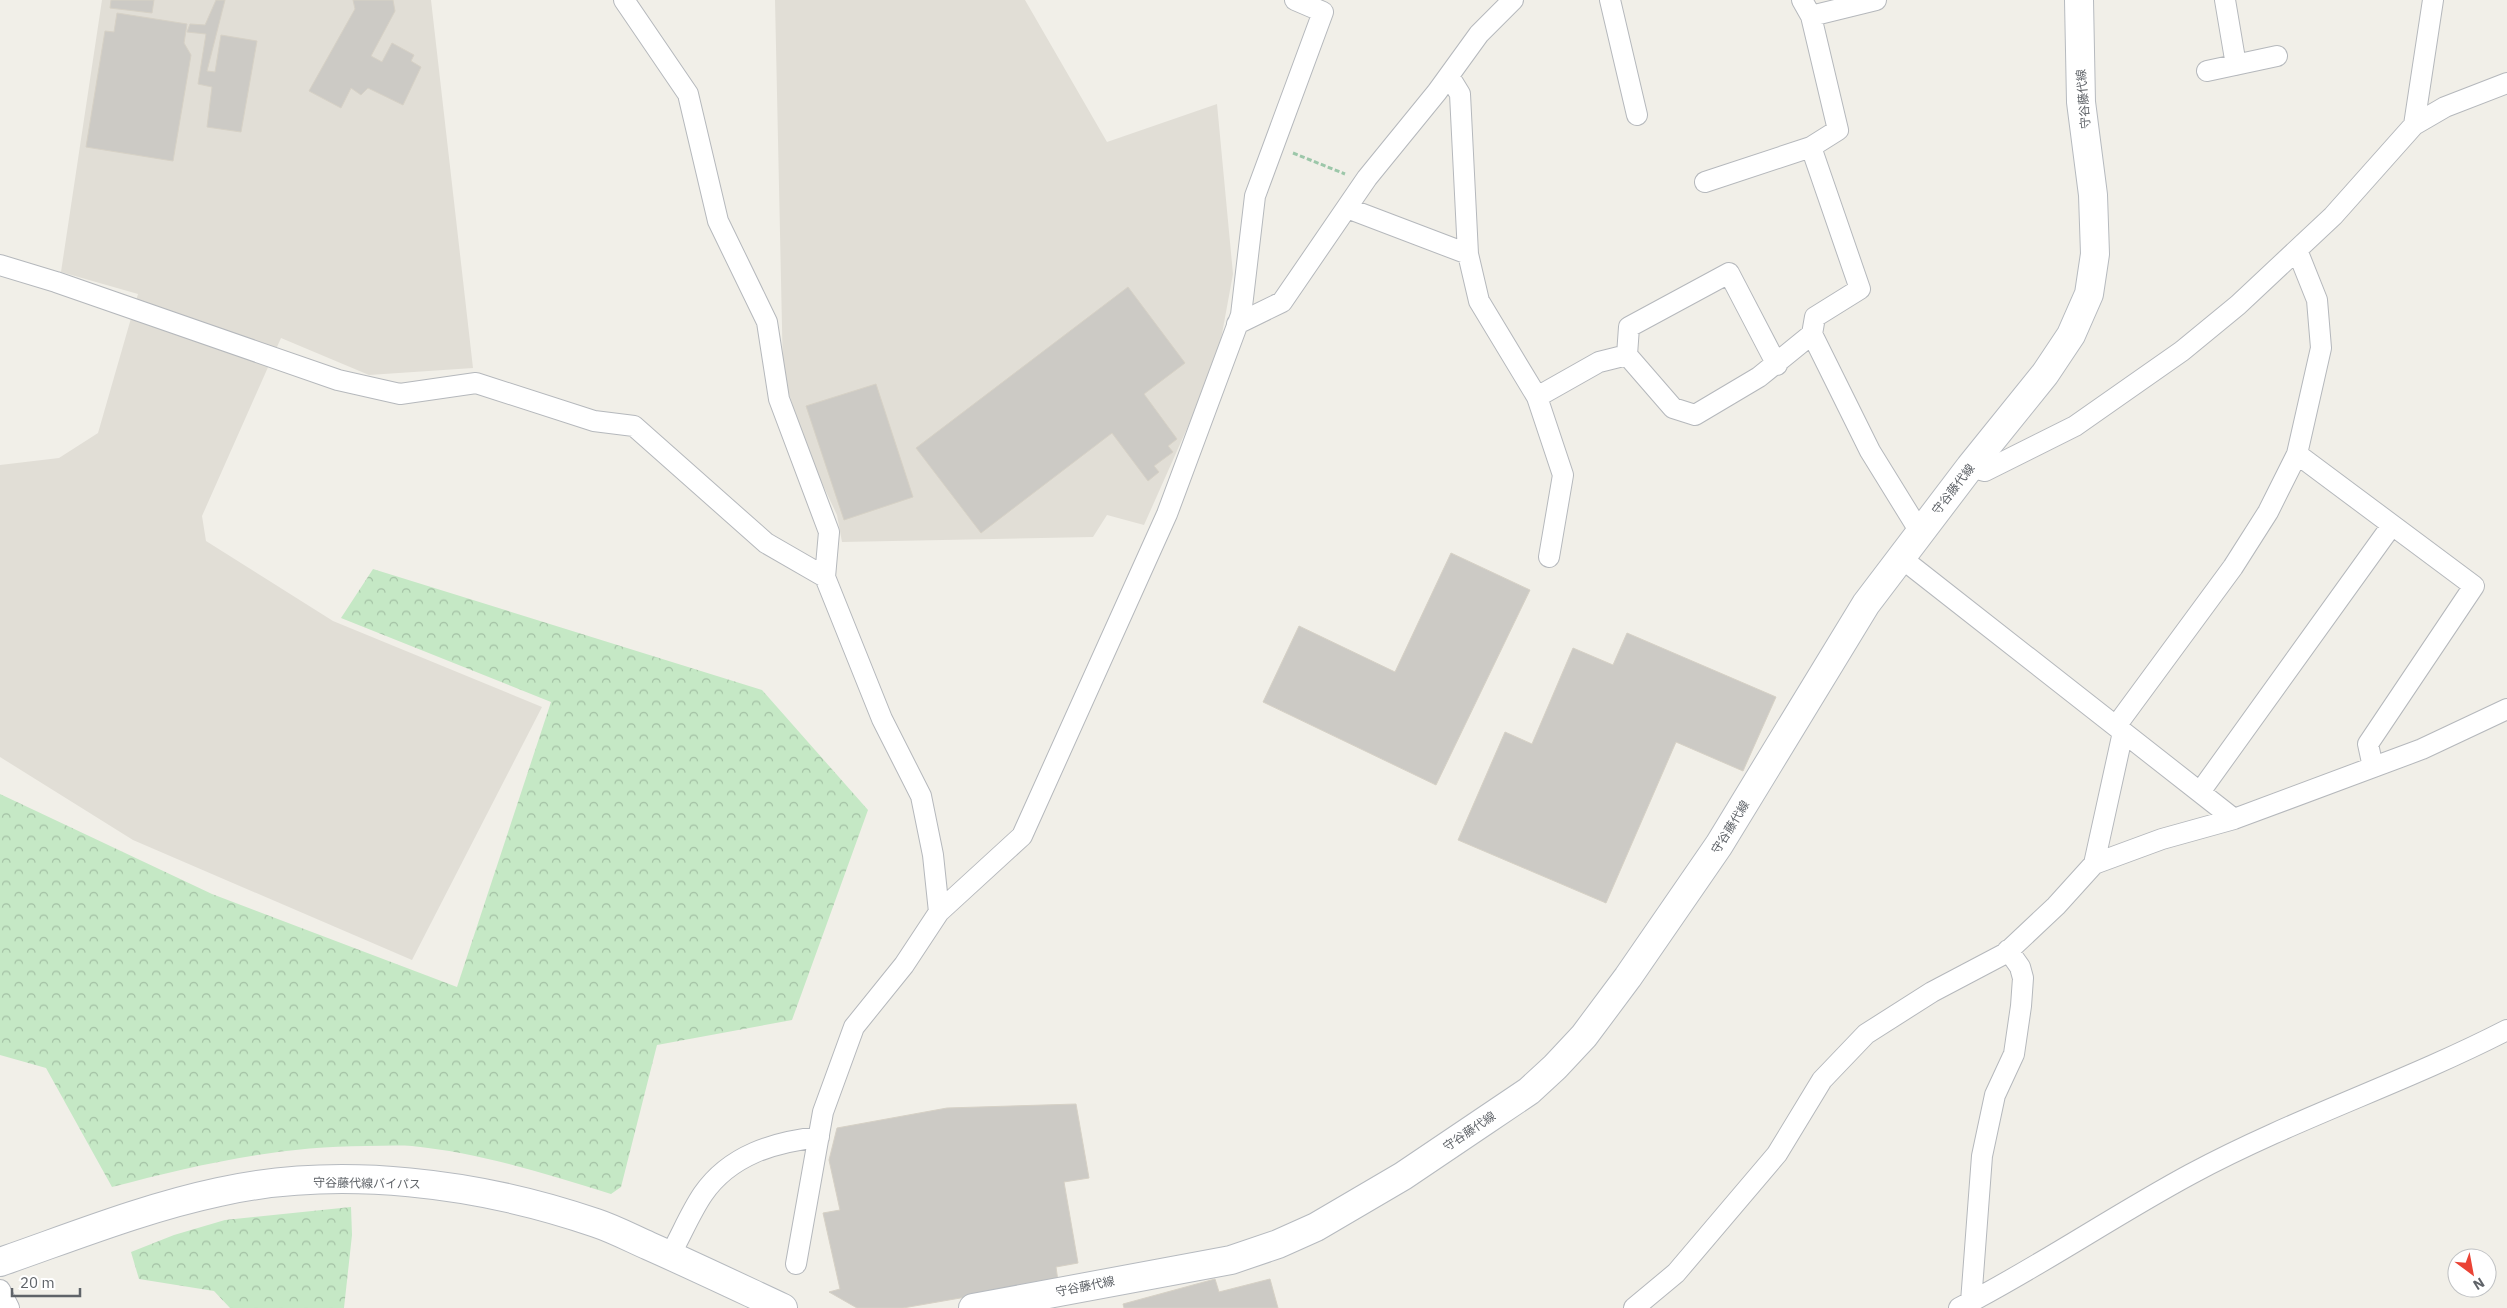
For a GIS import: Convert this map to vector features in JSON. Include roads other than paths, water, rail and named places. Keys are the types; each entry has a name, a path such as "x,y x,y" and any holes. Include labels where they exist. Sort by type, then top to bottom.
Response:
{"main road":[{"name":"守谷藤代線","path":"973,1308 1231,1260 1278,1244 1316,1227 1403,1176 1529,1091 1584,1036 1668,920 1724,837 1866,604 1970,467 2045,374 2071,335 2089,294 2095,254 2094,195 2081,102 2079,0"},
{"name":"守谷藤代線バイパス","path":"0,1262 150,1210 220,1191 281,1182 347,1180 416,1182 477,1191 532,1203 598,1223 670,1255 769,1305"}],"street":[{"path":"624,0 688,94 718,221 767,322 779,399 829,532 824,577 882,719 921,796 933,855 939,912"},
{"path":"796,1264 823,1112 854,1027 904,965 939,912 1022,836 1167,514 1240,315 1255,196 1326,6 1295,0"},
{"path":"1237,324 1282,302 1364,182 1449,76 1479,34 1513,0"},
{"path":"1610,0 1637,115"},
{"path":"1704,182 1812,146 1838,130 1807,8 1876,0"},
{"path":"2226,0 2236,65"},
{"path":"2414,125 2435,3"},
{"path":"2207,71 2277,56"},
{"path":"1449,76 1460,94 1468,254 1479,301 1537,397 1564,475 1549,557"},
{"path":"1970,467 1985,471 2075,426 2182,351 2238,305 2333,216 2414,125 2445,107 2507,83"},
{"path":"1812,146 1860,289 1815,317 1812,334 1870,451 1920,532"},
{"path":"1347,208 1468,254"},
{"path":"2094,864 2119,729 2233,567 2268,512 2297,454 2321,348 2316,300 2297,250"},
{"path":"0,265 56,282 338,380 400,394 476,384 594,421 634,426 766,544 824,577"},
{"path":"1777,365 1728,273 1629,327 1627,355 1672,408 1695,415 1777,365 1812,334"},
{"path":"1537,397 1599,362 1627,355"},
{"path":"2297,454 2474,586 2368,744 2373,766"},
{"path":"2200,792 2392,525"},
{"path":"1900,558 2234,819"},
{"path":"1634,1308 1676,1272 1777,1154 1822,1080 1866,1034 1932,992 2008,950 2056,906 2094,864 2162,839 2234,819 2422,749 2507,709"},
{"path":"1965,1305 1982,1156 1995,1095 2014,1054 2021,1006 2023,978 2020,967 2008,950"},
{"path":"1965,1305 2192,1174 2317,1115 2447,1061 2507,1030"},
{"path":"670,1255 702,1195 724,1171 739,1160 763,1148 791,1140 819,1137"},
{"path":"0,1290 9,1308"}]}
